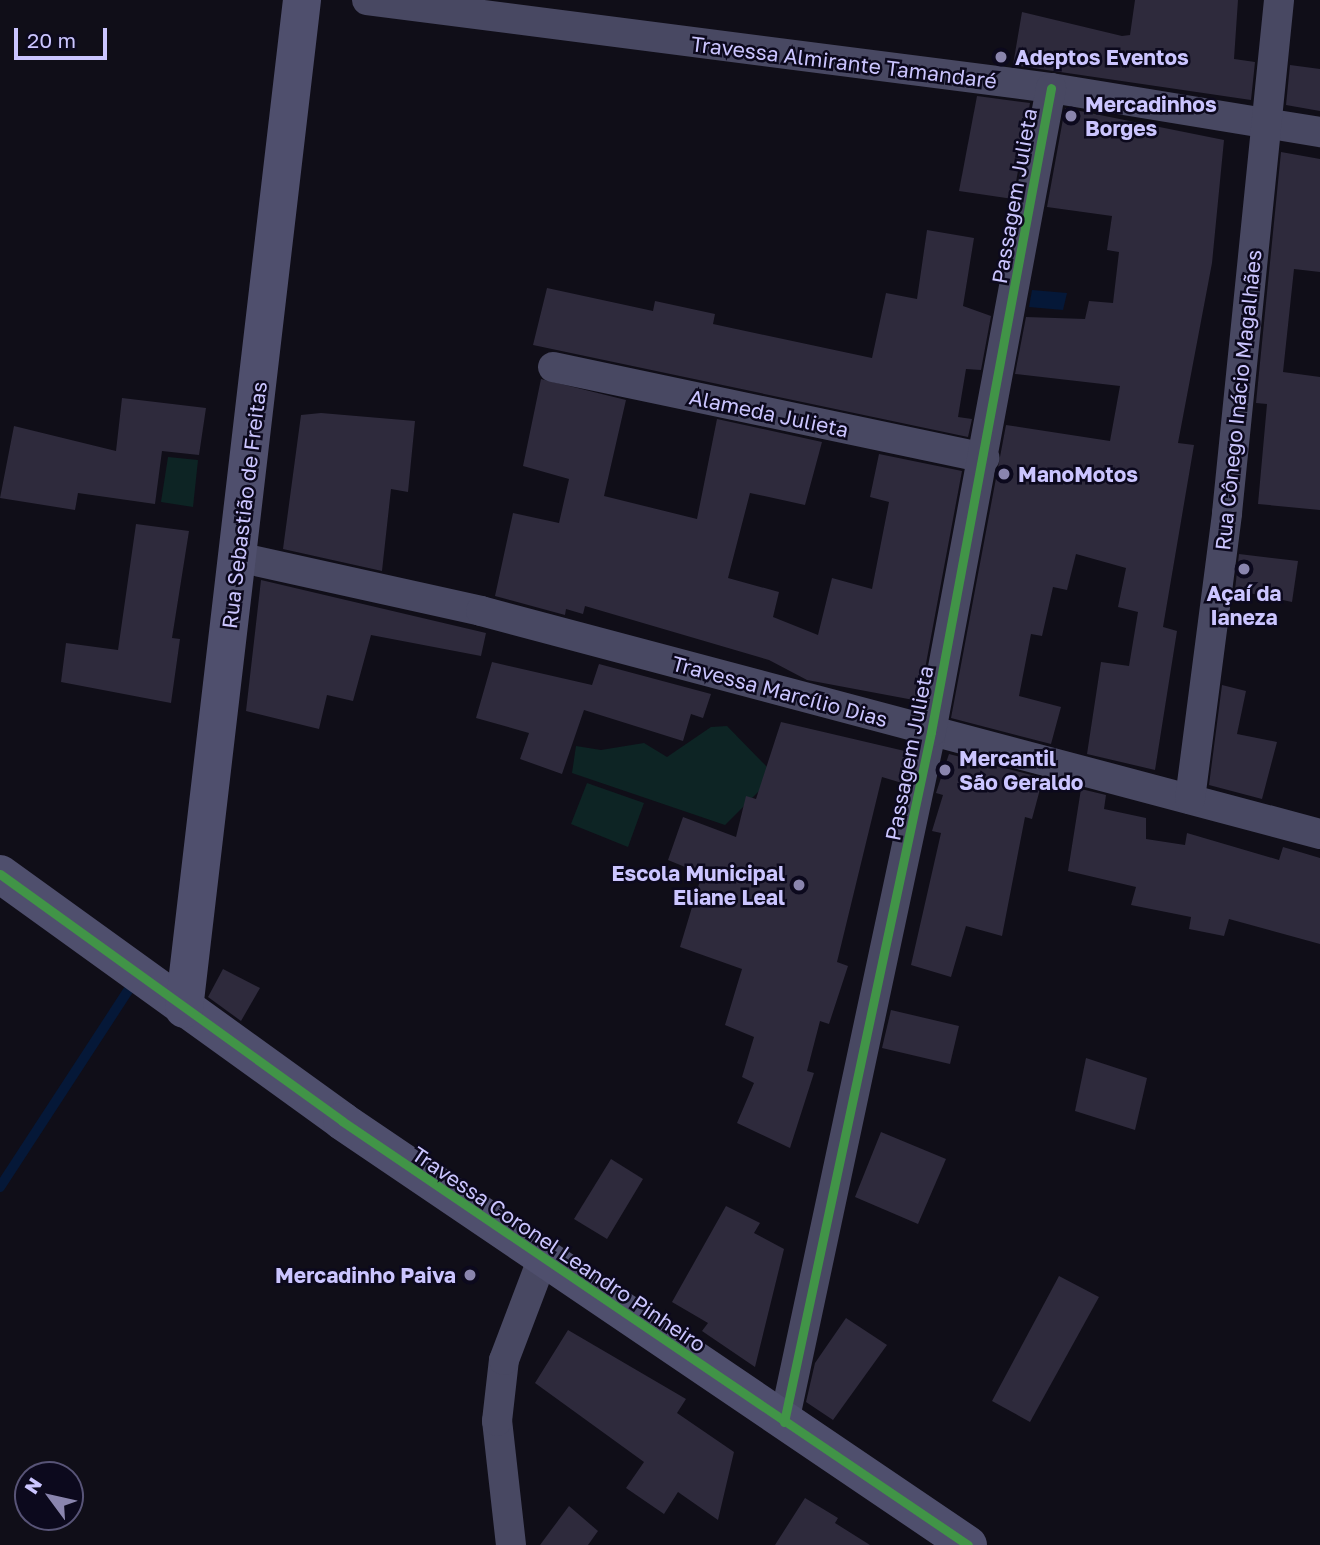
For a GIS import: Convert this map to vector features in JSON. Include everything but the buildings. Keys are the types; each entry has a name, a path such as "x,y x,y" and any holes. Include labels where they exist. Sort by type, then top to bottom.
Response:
{"street":[{"name":"Rua Sebastião de Freitas","path":"184,1009 302,0"},
{"name":"Travessa Almirante Tamandaré","path":"366,0 1051,88 1320,132"},
{"name":"Rua Cônego Inácio Magalhães","path":"1191,799 1279,0"},
{"name":"Passagem Julieta","path":"785,1422 931,732 1051,88"},
{"name":"Alameda Julieta","path":"553,367 984,458"},
{"name":"Travessa Marcílio Dias","path":"238,556 481,611 1320,834"},
{"name":"Travessa Coronel Leandro Pinheiro","path":"0,874 184,1009 542,1260 968,1545"},
{"path":"511,1545 497,1422 504,1360 542,1260"}],"green space":[{"path":"168,457 198,460 193,507 161,502"},
{"path":"727,726 769,769 764,786 725,825 572,773 576,746 601,750 644,743 667,757 711,727"},
{"path":"587,783 644,803 628,847 571,824"}],"water":[{"path":"1032,290 1067,293 1063,310 1029,307"}],"waterway":[{"path":"0,1187 135,980"}],"cycle path":[{"path":"784,1422 931,732 1051,88"},
{"path":"0,874 342,1121 968,1545"}],"place":[{"name":"Adeptos Eventos","path":"1001,57"},
{"name":"Mercadinhos Borges","path":"1071,116"},
{"name":"ManoMotos","path":"1004,474"},
{"name":"Açaí da Ianeza","path":"1244,569"},
{"name":"Mercantil São Geraldo","path":"945,770"},
{"name":"Escola Municipal Eliane Leal","path":"799,885"},
{"name":"Mercadinho Paiva","path":"470,1275"}]}
